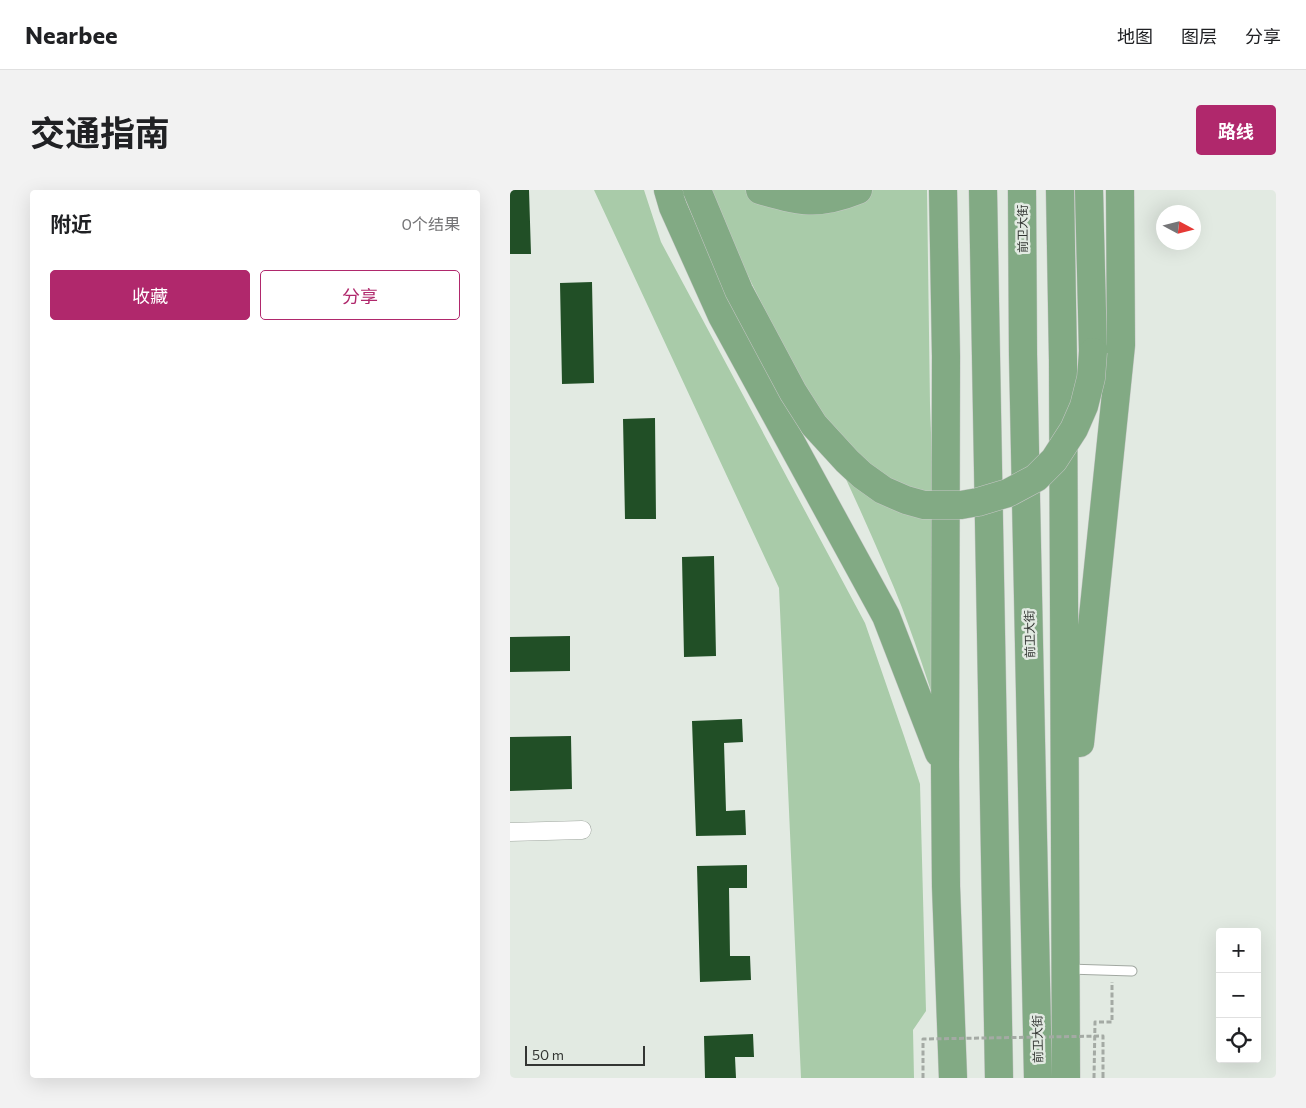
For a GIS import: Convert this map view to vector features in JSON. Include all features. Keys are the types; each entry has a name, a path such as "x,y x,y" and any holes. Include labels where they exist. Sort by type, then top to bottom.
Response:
{"highway":[{"path":"668,190 673,207 722,316 886,616 945,766"},
{"path":"697,190 739,291 792,392 814,425 847,461 883,490 924,505 961,505 1008,493 1036,478 1054,460 1074,428 1084,406 1091,378 1093,352 1089,190"},
{"path":"760,190 786,198 811,201 837,198 858,190"},
{"path":"943,190 946,356 946,886 953,1078"},
{"path":"983,190 999,1078"},
{"name":"前卫大街","path":"1022,190 1023,354 1038,1078"},
{"path":"1060,190 1063,360 1066,1078"},
{"path":"1065,884 1122,346 1120,190"}],"street":[{"path":"510,832 582,830"}],"lane":[{"path":"1066,969 1132,971"}],"path":[{"path":"1094,1078 1095,1022 1112,1022 1111,971"},
{"path":"923,1078 923,1038 1103,1036 1103,1076"}],"green space":[{"path":"594,190 644,190 661,242 865,623 920,784 926,1011 913,1030 914,1078 801,1078 779,588"},
{"path":"708,190 927,190 930,404 941,721 901,606 866,523 802,385 712,204"}],"building":[{"path":"510,190 529,190 531,254 510,254"},
{"path":"592,282 594,383 562,384 560,283"},
{"path":"655,418 656,519 625,519 623,419"},
{"path":"714,556 716,656 684,657 682,557"},
{"path":"570,636 570,671 510,672 510,637"},
{"path":"742,719 743,742 724,743 726,811 745,810 746,835 696,836 692,721"},
{"path":"571,736 572,789 510,791 510,737"},
{"path":"747,865 747,888 729,888 730,956 750,956 751,980 700,982 697,866"},
{"path":"753,1034 754,1057 735,1057 736,1078 705,1078 704,1036"}]}
